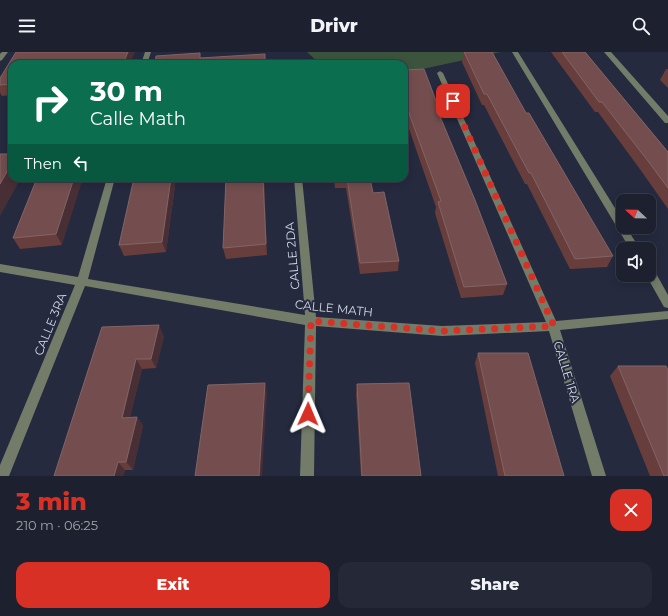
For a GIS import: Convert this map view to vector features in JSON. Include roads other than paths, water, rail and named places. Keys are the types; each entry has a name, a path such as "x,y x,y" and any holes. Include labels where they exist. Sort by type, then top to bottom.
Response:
{"street":[{"path":"0,59 5,52"},
{"path":"515,52 632,242"},
{"path":"607,52 668,121"},
{"name":"CALLE 1RA","path":"440,73 554,326 599,476"},
{"name":"CALLE 3RA","path":"2,476 82,281 111,182"},
{"name":"CALLE 2DA","path":"298,182 311,321 307,476"},
{"name":"CALLE MATH","path":"0,268 311,321 442,331 554,326 668,315"},
{"path":"655,282 668,304"}]}
